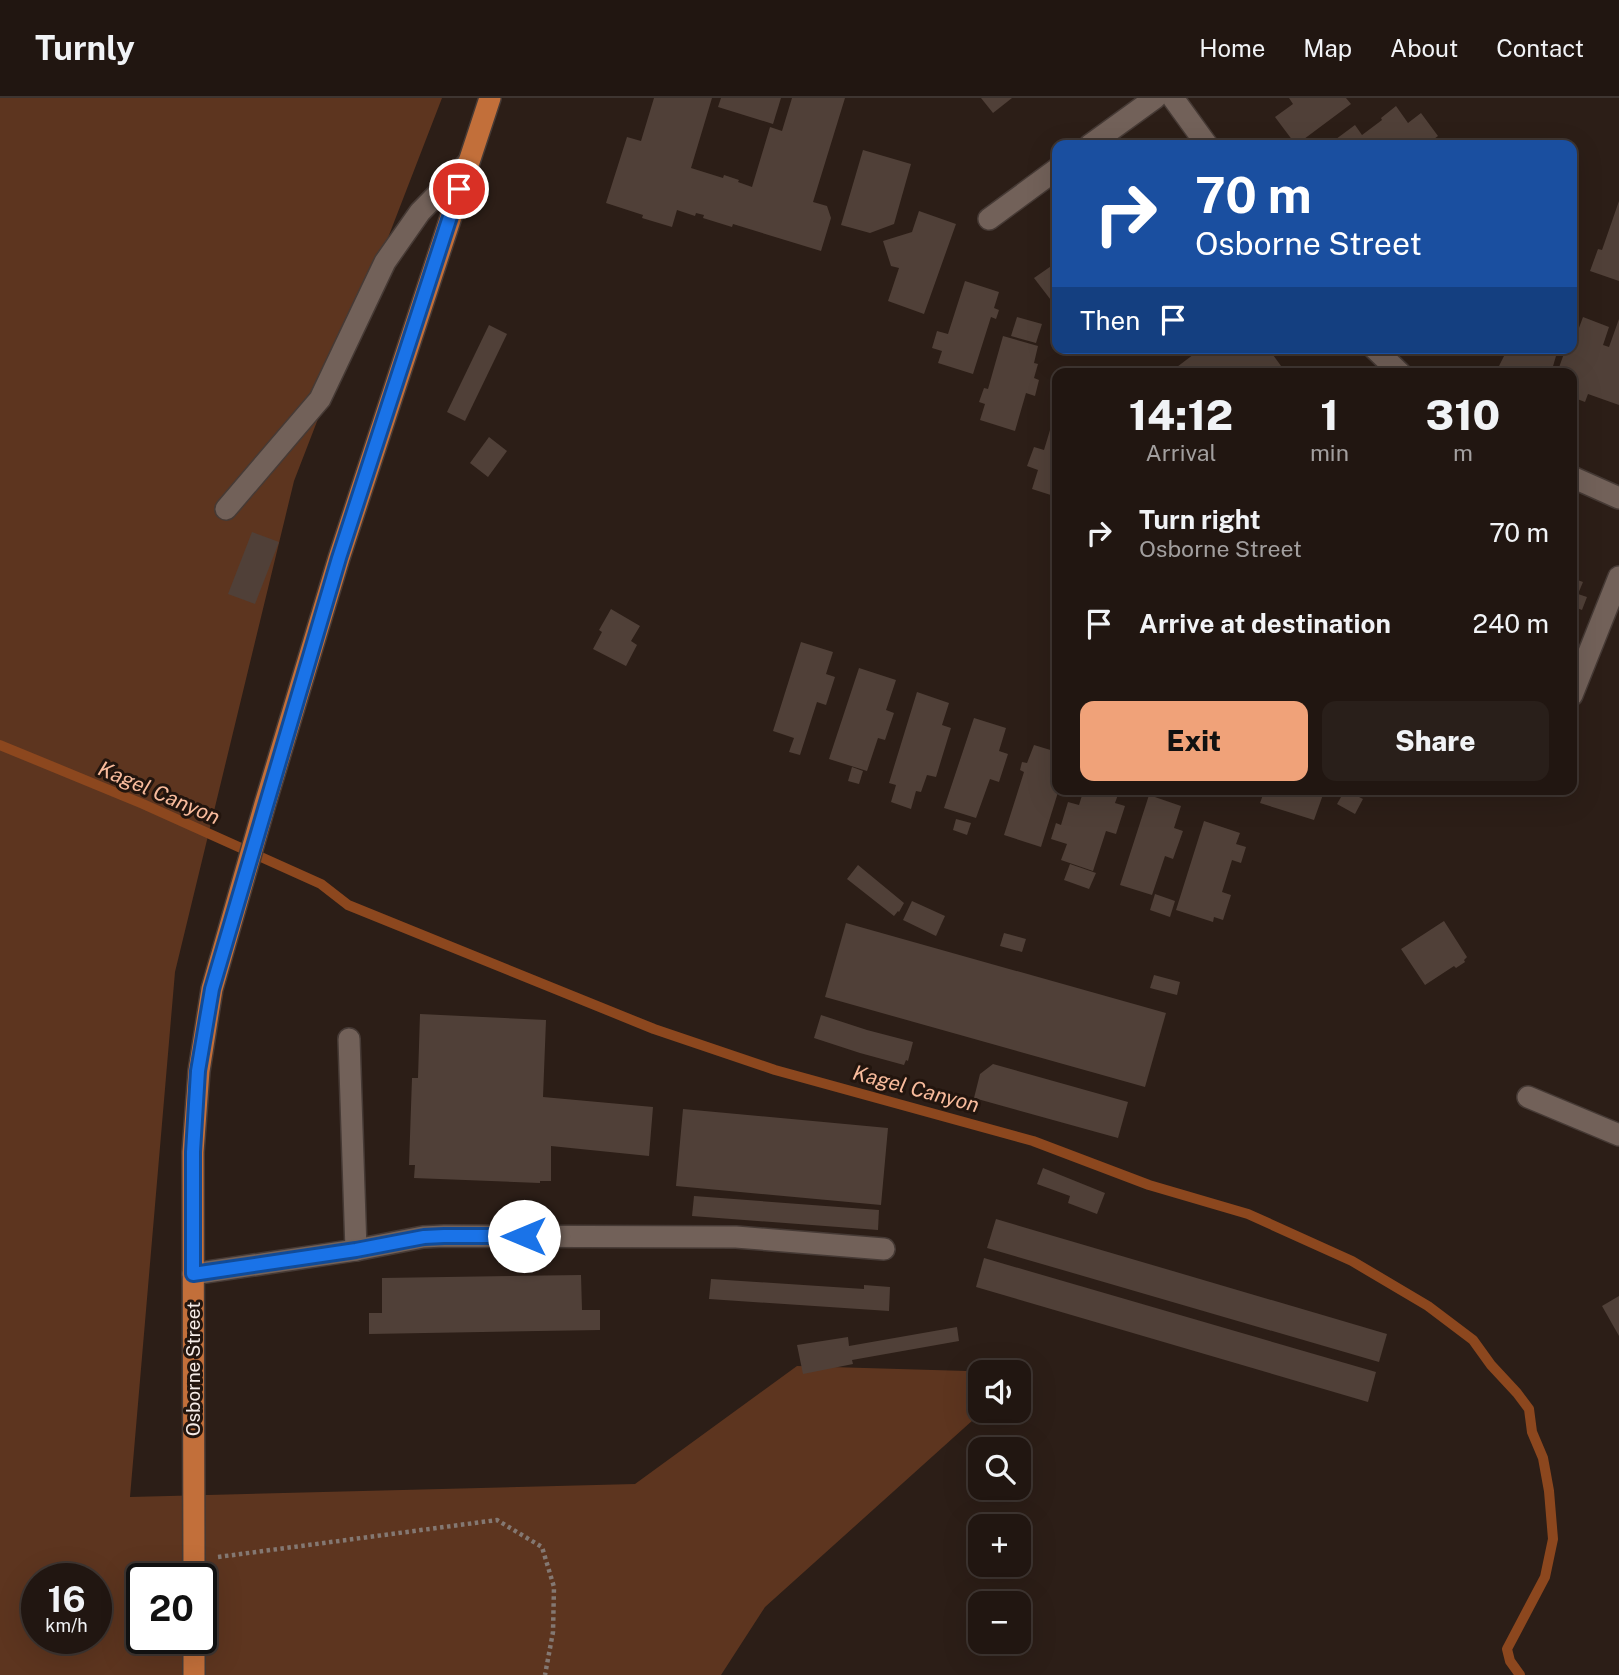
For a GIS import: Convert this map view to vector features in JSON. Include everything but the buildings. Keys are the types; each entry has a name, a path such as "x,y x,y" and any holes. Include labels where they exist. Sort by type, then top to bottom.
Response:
{"main road":[{"name":"Osborne Street","path":"194,1563 193,1152 198,1071 212,989 339,558 490,98"},
{"path":"194,1654 194,1675"}],"street":[{"path":"1097,140 1155,98"},
{"path":"1173,98 1203,140"},
{"path":"226,509 320,398 385,262 420,212 468,163"},
{"path":"989,219 1052,173"},
{"path":"1380,354 1395,368"},
{"path":"1577,479 1619,498"},
{"path":"1577,683 1619,578"},
{"path":"349,1039 356,1250"},
{"path":"1528,1097 1619,1135"},
{"path":"193,1274 444,1236 736,1237 884,1249"}],"path":[{"path":"217,1565 497,1520 542,1547 554,1587 553,1632 545,1675"}],"shaded area":[{"path":"0,98 442,98 294,481 175,972 130,1497 635,1484 797,1366 968,1371 970,1423 765,1607 721,1675 0,1675"}],"waterway":[{"name":"Kagel Canyon","path":"0,745 143,804 321,884 348,905 654,1029 775,1070 1033,1141 1149,1185 1248,1214 1352,1261 1428,1306 1473,1340 1491,1365 1517,1393 1529,1409 1532,1432 1543,1458 1553,1539 1545,1577 1507,1649 1510,1661 1520,1675"}],"route":[{"path":"459,189 339,558 212,989 198,1071 193,1152 193,1274 263,1265 424,1237 524,1236"}]}
